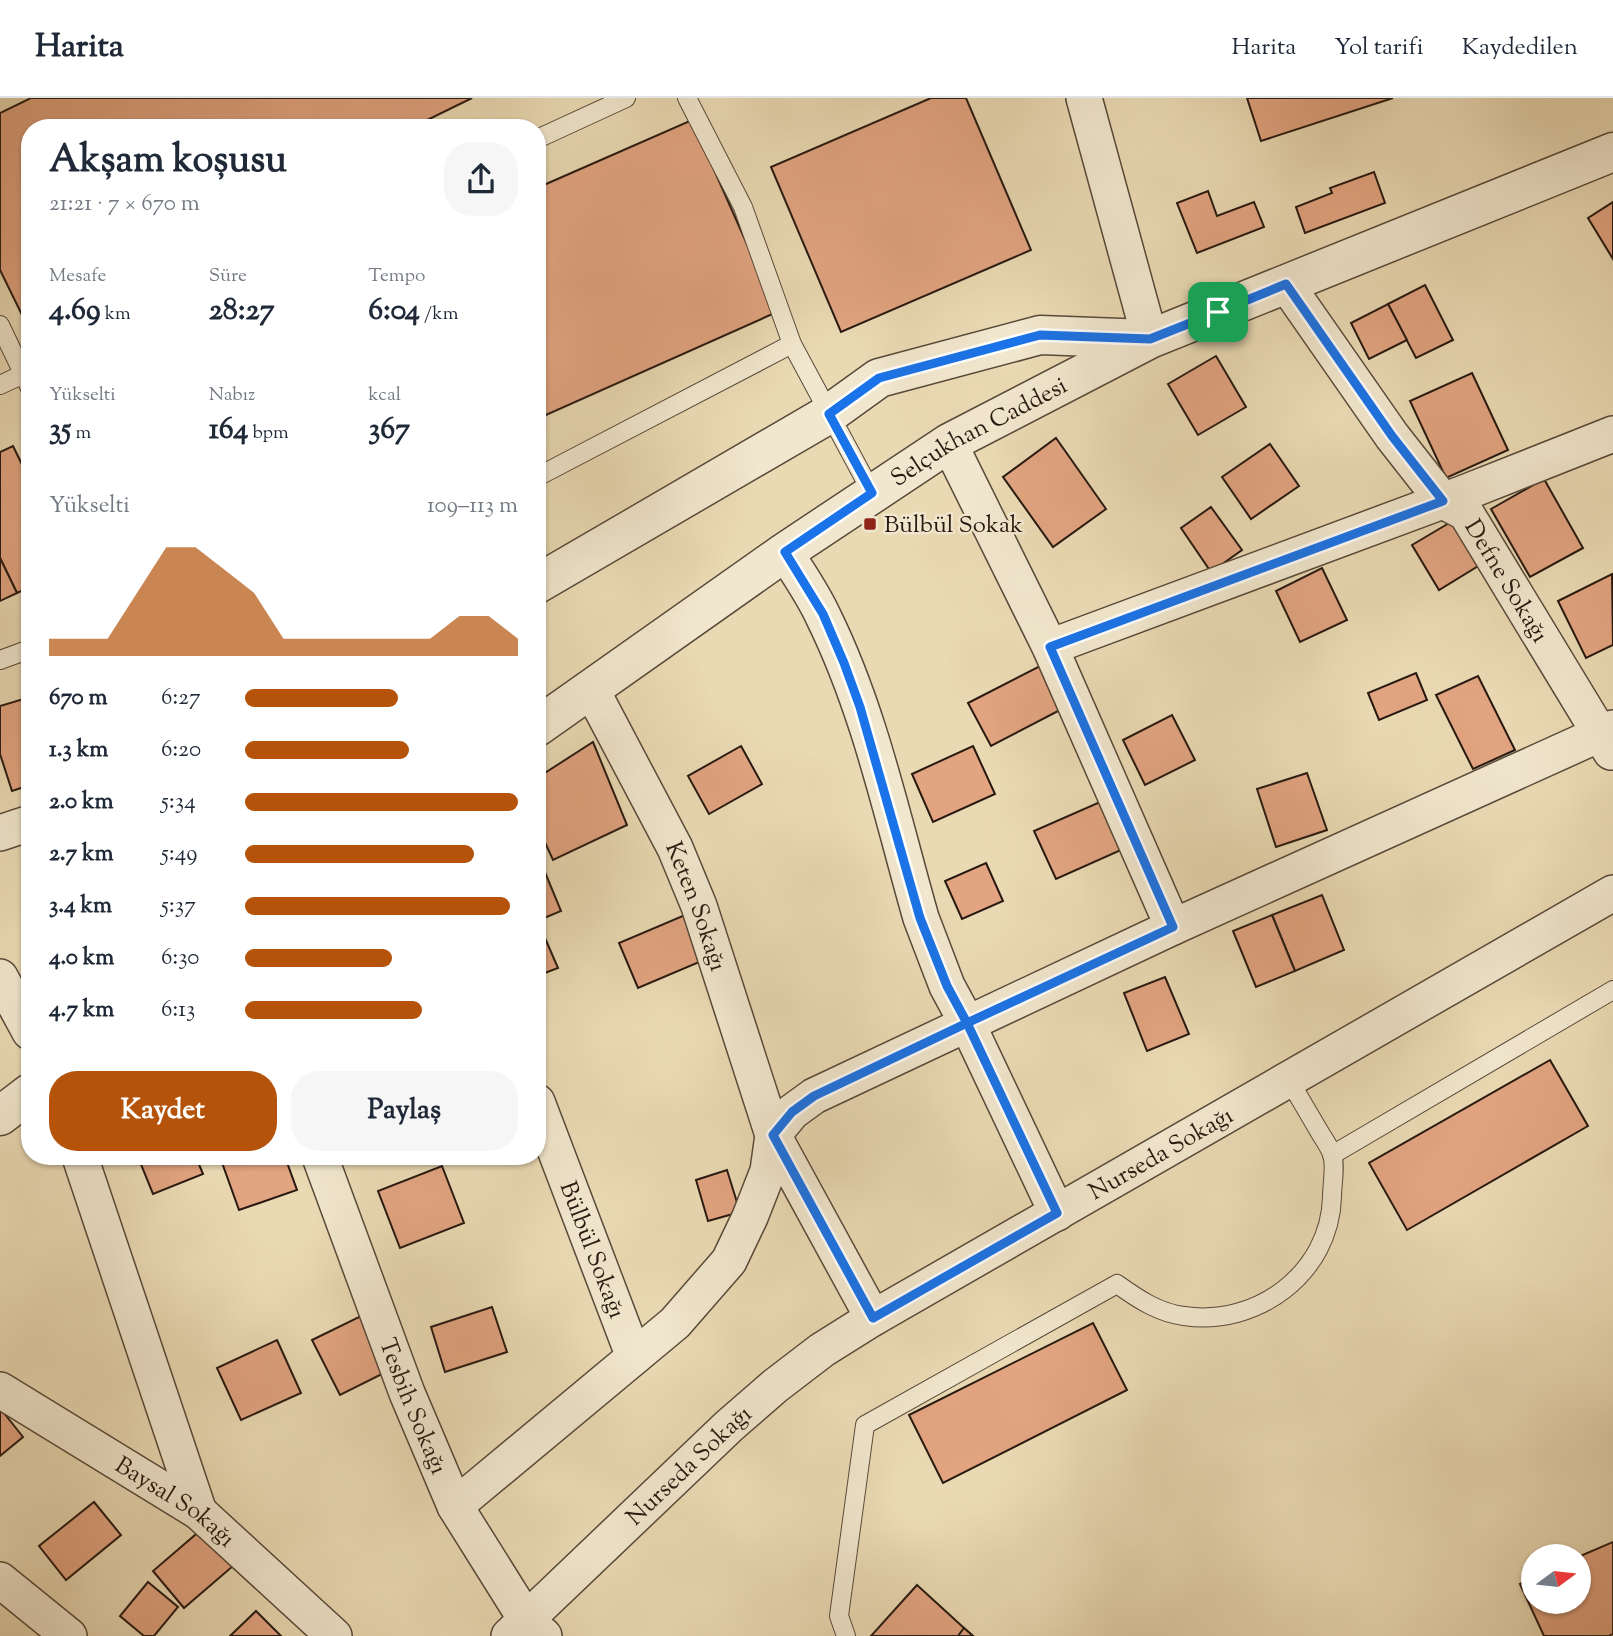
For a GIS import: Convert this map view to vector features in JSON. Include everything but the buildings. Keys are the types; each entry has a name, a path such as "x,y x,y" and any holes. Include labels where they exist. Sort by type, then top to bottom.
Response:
{"street":[{"path":"1084,98 1150,339"},
{"name":"Selçukhan Caddesi","path":"546,721 785,552 949,443 1150,339 1613,152"},
{"name":"Defne Sokağı","path":"1286,284 1392,436 1443,501 1466,513 1609,739"},
{"name":"Selçukhan Caddesi","path":"546,579 829,414 879,378 1040,335 1150,339"},
{"path":"1050,647 1443,501 1613,434"},
{"path":"949,443 1050,647 1173,927"},
{"path":"785,552 823,614 844,663 860,707 920,918 947,986 1057,1213"},
{"name":"Keten Sokağı","path":"591,689 675,848 699,906 773,1135 873,1318"},
{"path":"455,1506 676,1323 729,1261 768,1171 773,1135 792,1112 814,1096 1173,927 1609,739"},
{"path":"0,833 21,825"},
{"name":"Nurseda Sokağı","path":"527,1631 729,1426 822,1350 873,1318 1613,893"},
{"path":"0,977 21,1016"},
{"path":"0,1116 21,1100"},
{"name":"Bülbül Sokağı","path":"546,1126 634,1357"},
{"path":"83,1165 199,1512"},
{"name":"Tesbih Sokağı","path":"323,1165 407,1393 455,1506 527,1631"},
{"name":"Baysal Sokağı","path":"0,1390 199,1512 334,1636"},
{"path":"0,1580 69,1636"}],"lane":[{"path":"546,135 626,98"},
{"path":"687,98 743,207 792,344 872,493"},
{"path":"0,325 21,365"},
{"path":"546,472 792,344"},
{"path":"0,385 21,380"},
{"path":"0,660 21,652"},
{"path":"1332,1155 1613,989"},
{"path":"846,1636 839,1616 865,1425 1118,1284 1140,1301 1161,1310 1182,1316 1205,1318 1249,1311 1269,1301 1304,1271 1326,1230 1331,1207 1332,1155 1289,1080"}],"place":[{"name":"Bülbül Sokak","path":"870,524"}],"route":[{"path":"1218,312 1150,339 1040,335 879,378 829,414 872,493 785,552 823,614 844,663 876,759 920,918 947,986 967,1023 814,1096 792,1112 773,1135 873,1318 1057,1213 967,1023 1173,927 1050,647 1443,501 1392,436 1286,284 1218,312"}]}
